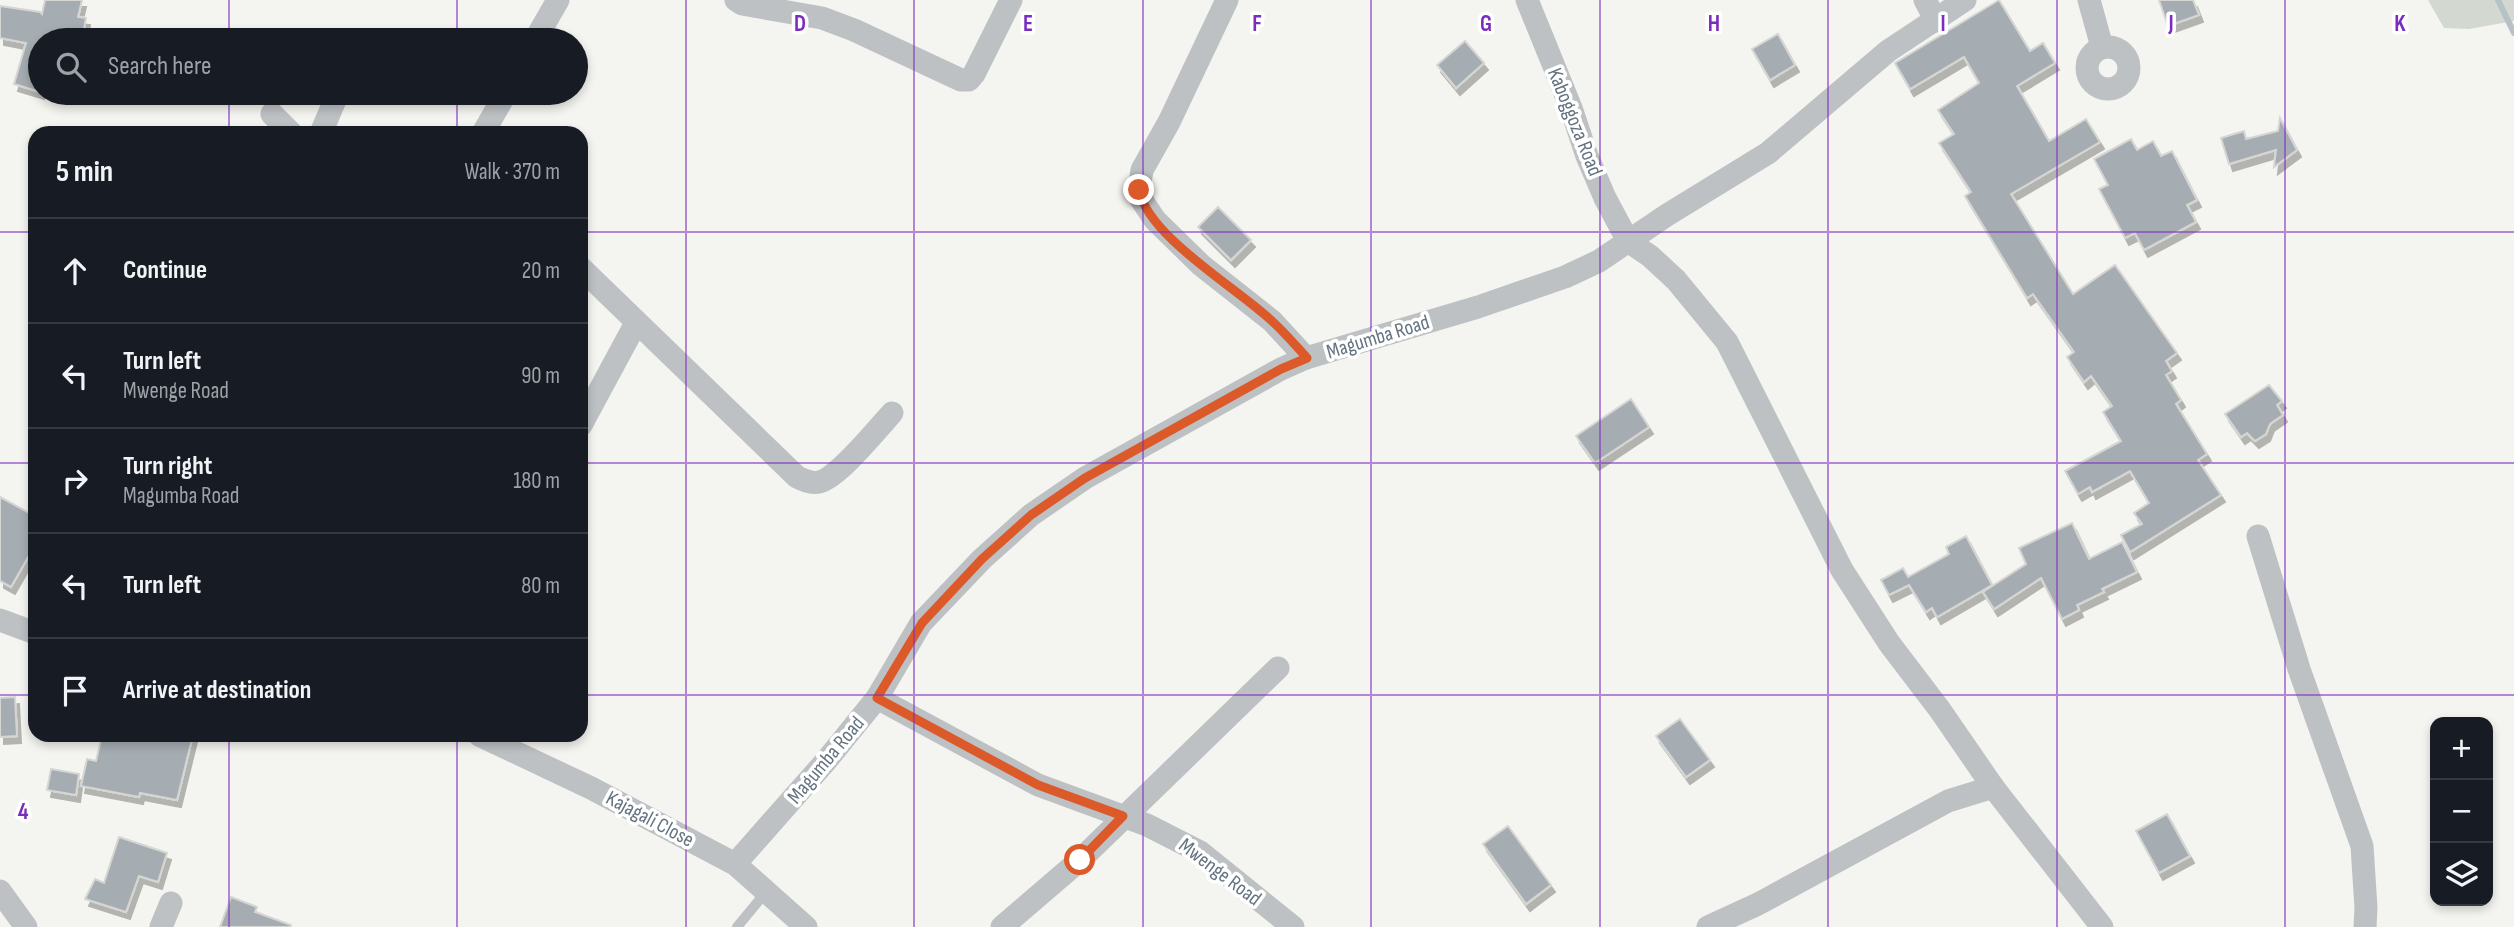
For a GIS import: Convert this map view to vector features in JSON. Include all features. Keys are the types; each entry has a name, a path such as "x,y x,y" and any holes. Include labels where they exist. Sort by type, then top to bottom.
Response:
{"street":[{"path":"543,28 558,0"},
{"path":"736,0 742,4 822,18 961,80 969,80 1011,0"},
{"path":"1227,0 1169,122 1142,170 1139,190 1141,199 1155,220 1201,265 1272,321 1307,358"},
{"name":"Kaboggoza Road","path":"1527,0 1571,108 1587,156 1628,241"},
{"path":"1925,0 1936,21"},
{"name":"Magumba Road","path":"735,864 826,761 877,698 922,623 982,559 1031,515 1085,478 1281,369 1307,358 1478,307 1565,277 1599,261 1768,153 1888,51 1965,0"},
{"path":"2089,0 2102,47"},
{"path":"324,126 333,105"},
{"path":"487,126 499,105"},
{"path":"272,114 284,126"},
{"path":"1628,241 1650,256 1676,280 1727,342 1842,570 1889,643 1940,710 1993,787 2102,927"},
{"path":"588,275 797,477 820,482 857,451 892,412"},
{"path":"588,412 636,323"},
{"path":"2258,536 2299,669 2362,846 2365,927"},
{"path":"0,620 28,630"},
{"path":"1002,927 1080,860 1278,668"},
{"name":"Mwenge Road","path":"877,698 1038,785 1171,836 1200,852 1293,927"},
{"name":"Kajagali Close","path":"494,742 591,788 735,864 806,927"},
{"path":"1708,927 1758,904 1948,801 1993,787"},
{"path":"0,891 26,927"},
{"path":"161,927 171,903"}],"lane":[{"path":"737,927 766,891"}],"shaded area":[{"path":"2428,0 2514,0 2514,21 2469,29 2444,28"}],"building":[{"path":"45,0 82,0 78,17 86,18 84,28 28,28 28,88 14,84 26,43 0,38 0,6 42,14"},
{"path":"1999,0 2030,51 2043,43 2055,63 2017,86 2049,141 2086,119 2100,142 2011,194 2073,294 2115,265 2177,353 2166,361 2172,371 2166,375 2181,400 2176,404 2207,454 2198,460 2221,495 2130,552 2121,535 2142,524 2134,513 2149,503 2130,471 2092,492 2090,487 2078,494 2065,471 2121,441 2103,412 2112,406 2091,376 2084,382 2067,357 2074,352 2033,294 2027,298 1965,196 1971,192 1939,143 1954,134 1938,110 1979,83 1964,57 1910,89 1895,63"},
{"path":"2159,0 2193,0 2199,15 2168,26"},
{"path":"1778,34 1795,65 1770,80 1752,49"},
{"path":"1465,41 1484,63 1456,88 1437,65"},
{"path":"2280,118 2297,150 2274,167 2276,150 2229,164 2221,138 2244,131 2246,139 2278,131"},
{"path":"2131,139 2137,150 2153,141 2161,156 2172,151 2197,200 2187,205 2196,222 2144,250 2135,233 2125,238 2099,189 2108,185 2094,159"},
{"path":"1218,207 1251,240 1231,260 1198,227"},
{"path":"2269,385 2282,401 2277,405 2283,415 2270,424 2266,434 2255,441 2247,433 2241,437 2225,414"},
{"path":"1631,399 1649,427 1595,463 1576,436"},
{"path":"0,497 28,512 28,557 11,587 0,581"},
{"path":"2072,523 2089,559 2122,542 2137,572 2102,589 2104,592 2077,605 2079,610 2062,619 2041,578 1994,609 1983,592 2026,564 2019,548"},
{"path":"1966,536 1992,585 1937,617 1932,608 1926,612 1909,585 1889,595 1881,580 1903,568 1908,577 1949,554 1946,547"},
{"path":"15,697 17,736 0,737 0,698"},
{"path":"1680,719 1710,760 1686,777 1656,736"},
{"path":"100,742 191,742 177,800 140,793 139,797 81,786 87,759 96,761"},
{"path":"51,769 79,774 76,795 47,790"},
{"path":"2167,814 2190,856 2159,873 2136,831"},
{"path":"1508,826 1551,885 1526,904 1483,844"},
{"path":"119,837 167,853 158,882 139,876 126,912 85,899 95,879 104,883"},
{"path":"231,897 257,907 255,912 291,925 220,927"}],"waterway":[{"path":"2498,0 2514,33"}],"route":[{"path":"1080,860 1123,816 1038,785 877,698 922,623 982,559 1031,515 1085,478 1281,369 1307,358 1272,321 1201,265 1155,220 1141,199 1139,190"}]}
